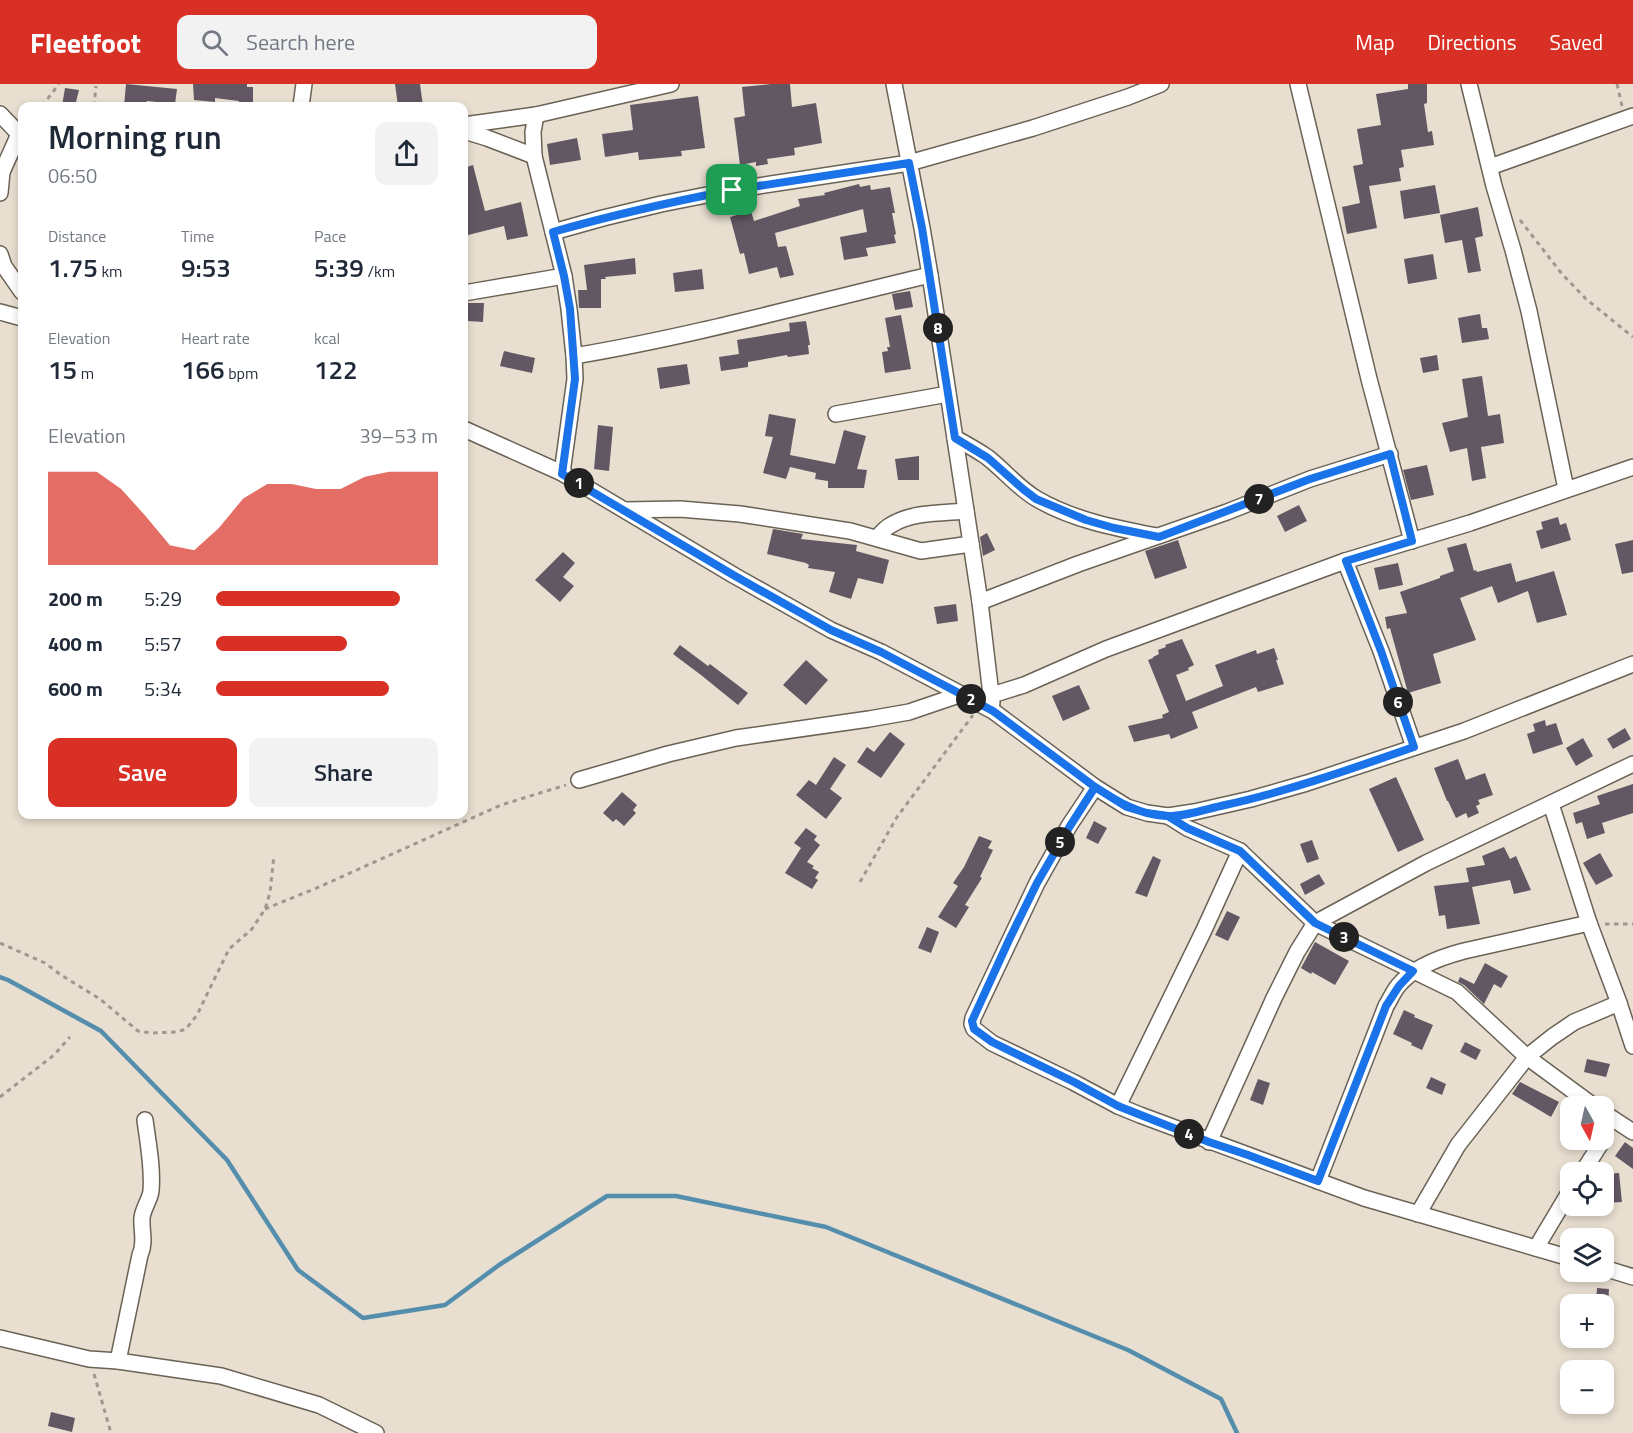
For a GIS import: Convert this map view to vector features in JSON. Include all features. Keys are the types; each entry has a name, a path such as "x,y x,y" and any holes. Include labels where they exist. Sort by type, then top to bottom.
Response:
{"street":[{"path":"468,124 536,115 671,84"},
{"path":"894,84 930,275 980,602 988,703"},
{"path":"553,232 661,204 732,190 909,163 1033,128 1161,84"},
{"path":"1298,84 1364,357 1412,541"},
{"path":"1469,84 1494,186 1529,311 1566,489"},
{"path":"299,85 301,102"},
{"path":"0,114 18,132"},
{"path":"536,115 533,132 534,156 564,276 570,309 574,356 575,379 562,474"},
{"path":"1490,167 1629,118"},
{"path":"468,132 534,156"},
{"path":"0,194 2,172 18,141"},
{"path":"0,254 4,266 18,286"},
{"path":"574,356 675,337 930,275"},
{"path":"468,292 564,276"},
{"path":"0,312 18,317"},
{"path":"836,414 948,394"},
{"path":"468,431 562,474 822,625 881,652 962,694 988,703 1095,787 1127,807 1147,813 1168,816 1194,812 1251,799 1352,769 1464,731 1633,664"},
{"path":"955,438 988,458 1036,499 1086,520 1159,537"},
{"path":"980,602 1310,479 1390,454"},
{"path":"988,703 1116,645 1346,561 1470,523 1633,467"},
{"path":"625,510 712,511 850,531 921,551 971,544"},
{"path":"876,538 887,527 899,521 918,516 966,511"},
{"path":"1346,561 1381,651 1414,747"},
{"path":"579,780 668,754 736,738 909,712 962,694"},
{"path":"1209,1142 1279,989 1297,952 1315,923 1426,863 1633,764"},
{"path":"1095,787 1037,883 973,1018 974,1029 992,1042 1118,1106 1209,1142 1364,1198 1560,1255"},
{"path":"1551,804 1589,923 1633,1046"},
{"path":"1168,816 1187,828 1240,851 1315,923 1456,992 1527,1057 1580,1096"},
{"path":"1118,1106 1240,851"},
{"path":"1318,1181 1386,1006 1399,986 1413,971 1449,955 1589,923"},
{"path":"1418,1214 1458,1145 1527,1057 1574,1022 1619,1003"},
{"path":"118,1361 144,1242 142,1214 151,1190 145,1120"},
{"path":"1614,1120 1633,1132"},
{"path":"1536,1248 1560,1208"},
{"path":"1614,1271 1633,1277"},
{"path":"0,1338 89,1359 221,1376 245,1382 319,1405 376,1433"}],"path":[{"path":"45,102 59,84"},
{"path":"1617,84 1629,118"},
{"path":"94,102 96,86"},
{"path":"1519,219 1562,274 1586,299 1633,337"},
{"path":"860,882 897,817 988,703"},
{"path":"265,909 501,805 579,780"},
{"path":"0,943 45,963 100,999 138,1031 177,1032 186,1029 197,1015 229,950 252,929 265,909 270,893 274,855"},
{"path":"1589,923 1633,924"},
{"path":"0,1097 54,1055 70,1037"},
{"path":"89,1359 111,1433"}],"building":[{"path":"126,84 177,89 175,102 124,102"},
{"path":"193,84 247,84 247,87 253,87 253,102 215,98 215,102 194,100"},
{"path":"395,84 420,84 422,102 397,102"},
{"path":"790,84 792,107 816,103 822,143 794,148 795,155 767,159 768,164 756,166 756,162 740,165 734,118 745,116 742,87"},
{"path":"1408,84 1427,84 1427,103 1424,104 1428,132 1432,131 1434,145 1401,150 1404,167 1399,168 1401,181 1369,186 1377,228 1347,234 1342,207 1360,203 1353,166 1363,164 1357,129 1381,125 1376,94 1408,89"},
{"path":"65,88 79,90 76,102 63,102"},
{"path":"698,96 705,148 681,151 682,156 639,160 638,152 605,157 602,134 633,130 630,105"},
{"path":"577,138 581,160 550,165 547,144"},
{"path":"473,165 485,211 521,202 528,236 507,240 504,226 468,235 468,167"},
{"path":"859,184 860,187 870,185 871,190 890,187 895,213 892,213 896,243 866,248 868,256 844,260 840,237 867,232 863,209 775,233 778,247 786,246 794,275 780,278 777,267 749,274 744,253 740,254 730,217 751,211 754,221 800,206 798,199 825,195 824,193"},
{"path":"1435,185 1440,213 1404,219 1400,191"},
{"path":"1478,207 1483,236 1475,238 1481,271 1468,273 1462,240 1445,243 1440,215"},
{"path":"1433,254 1437,279 1408,284 1404,259"},
{"path":"635,258 636,274 601,279 601,308 579,308 578,290 587,290 584,265"},
{"path":"702,269 704,289 675,292 673,273"},
{"path":"910,291 913,307 895,310 892,294"},
{"path":"468,303 484,303 483,322 468,321"},
{"path":"1480,314 1482,328 1487,328 1489,339 1462,343 1458,318"},
{"path":"901,315 911,369 885,373 882,352 888,351 887,347 890,347 885,318"},
{"path":"806,321 810,345 808,345 809,354 788,357 787,355 748,362 748,367 721,371 719,357 739,354 737,340 790,331 789,323"},
{"path":"504,351 535,358 532,373 500,366"},
{"path":"1437,355 1439,370 1423,373 1420,358"},
{"path":"687,364 690,384 660,389 657,368"},
{"path":"1482,376 1488,416 1500,414 1504,443 1481,447 1486,478 1472,481 1467,448 1450,452 1442,423 1468,417 1462,379"},
{"path":"769,414 796,419 790,455 835,464 844,430 866,436 857,469 867,470 864,488 828,488 828,481 815,479 816,473 790,467 786,479 763,473 773,437 765,436"},
{"path":"598,425 613,427 609,471 594,469"},
{"path":"919,456 919,480 898,480 895,459"},
{"path":"1427,465 1434,495 1411,500 1403,470"},
{"path":"1299,505 1307,521 1285,532 1277,516"},
{"path":"1558,517 1560,525 1566,523 1571,540 1541,549 1536,531 1543,529 1541,522"},
{"path":"773,529 803,534 801,539 857,545 856,551 889,560 883,584 858,578 851,599 829,592 835,572 808,568 809,565 806,563 767,554"},
{"path":"987,533 995,550 983,556 980,537"},
{"path":"1178,540 1187,568 1155,579 1145,551"},
{"path":"1633,540 1633,572 1622,574 1615,544"},
{"path":"1466,543 1474,571 1477,572 1511,563 1516,582 1554,571 1567,615 1537,623 1528,591 1498,603 1492,586 1460,598 1476,640 1433,654 1441,683 1408,693 1385,617 1407,613 1400,592 1454,571 1447,548"},
{"path":"563,552 575,563 563,577 574,586 560,602 535,580"},
{"path":"1398,563 1403,585 1379,590 1374,568"},
{"path":"956,604 958,621 937,624 934,607"},
{"path":"1182,639 1194,665 1188,668 1189,670 1176,675 1186,701 1223,686 1215,665 1256,650 1257,654 1274,648 1284,684 1258,692 1256,687 1192,712 1198,728 1171,739 1169,734 1134,742 1128,726 1163,718 1162,715 1169,712 1148,660 1159,654 1158,650 1166,647 1165,645"},
{"path":"680,645 748,693 738,705 673,654"},
{"path":"806,660 828,680 806,705 783,685"},
{"path":"1079,685 1090,709 1063,721 1052,696"},
{"path":"1545,720 1546,726 1556,723 1563,744 1533,754 1527,734 1535,731 1533,724"},
{"path":"1625,728 1631,739 1613,749 1607,739"},
{"path":"890,732 905,744 881,778 857,762 867,747 874,752"},
{"path":"1583,738 1593,756 1576,766 1566,748"},
{"path":"834,757 846,765 830,789 842,798 826,819 796,795 809,780 816,785"},
{"path":"1458,759 1466,780 1485,773 1493,795 1478,800 1480,804 1476,806 1479,813 1468,818 1466,813 1456,818 1434,768"},
{"path":"1396,777 1424,840 1398,852 1369,789"},
{"path":"1633,784 1633,813 1602,823 1605,833 1587,839 1582,822 1576,824 1573,813 1600,804 1597,796"},
{"path":"622,792 637,805 633,810 636,813 624,826 616,819 613,822 603,813"},
{"path":"1094,821 1107,828 1098,844 1086,838"},
{"path":"806,828 817,836 814,840 820,845 807,862 819,872 815,878 818,880 812,889 785,873 801,848 794,843"},
{"path":"979,836 992,841 988,848 993,850 980,877 982,878 965,905 969,907 956,928 938,917 958,886 953,883 964,867"},
{"path":"1312,840 1319,859 1307,863 1300,844"},
{"path":"1504,847 1510,859 1516,856 1531,890 1514,894 1510,880 1472,887 1480,924 1447,929 1445,915 1439,916 1434,886 1469,882 1466,868 1485,865 1482,856"},
{"path":"1600,853 1613,876 1596,885 1583,863"},
{"path":"1153,856 1161,860 1147,897 1135,893"},
{"path":"1319,874 1325,884 1305,895 1300,884"},
{"path":"1227,911 1240,917 1228,941 1215,935"},
{"path":"927,927 939,932 931,953 918,948"},
{"path":"1315,942 1349,961 1335,985 1301,968"},
{"path":"1485,963 1508,976 1501,988 1494,984 1484,1004 1458,982 1460,977 1474,984"},
{"path":"1404,1010 1433,1025 1422,1050 1393,1034"},
{"path":"1465,1042 1481,1050 1476,1060 1460,1052"},
{"path":"1587,1059 1610,1064 1606,1077 1584,1072"},
{"path":"1431,1077 1446,1084 1442,1095 1426,1088"},
{"path":"1258,1079 1270,1083 1263,1105 1250,1100"},
{"path":"1520,1082 1559,1102 1551,1117 1512,1094"},
{"path":"1625,1142 1633,1148 1633,1169 1615,1156"},
{"path":"1614,1173 1619,1173 1622,1202 1614,1202"},
{"path":"1597,1288 1609,1289 1609,1294 1597,1294"},
{"path":"51,1412 75,1418 72,1432 48,1426"}],"waterway":[{"path":"0,977 101,1031 227,1160 298,1270 363,1318 445,1305 499,1265 607,1196 676,1196 826,1227 1128,1350 1221,1399 1237,1433"}],"route":[{"path":"732,190 661,204 553,232 570,309 575,379 562,474 831,630 881,652 993,711 1095,787 1127,807 1168,816 1187,828 1240,851 1315,923 1413,971 1399,986 1386,1006 1376,1028 1318,1181 1118,1106 992,1042 974,1029 972,1021 1037,883 1095,787 1127,807 1147,813 1168,816 1251,799 1352,769 1414,747 1381,651 1346,561 1412,541 1390,454 1310,479 1159,537 1114,528 1067,513 1036,499 988,458 955,438 922,228 909,163 732,190"}]}
